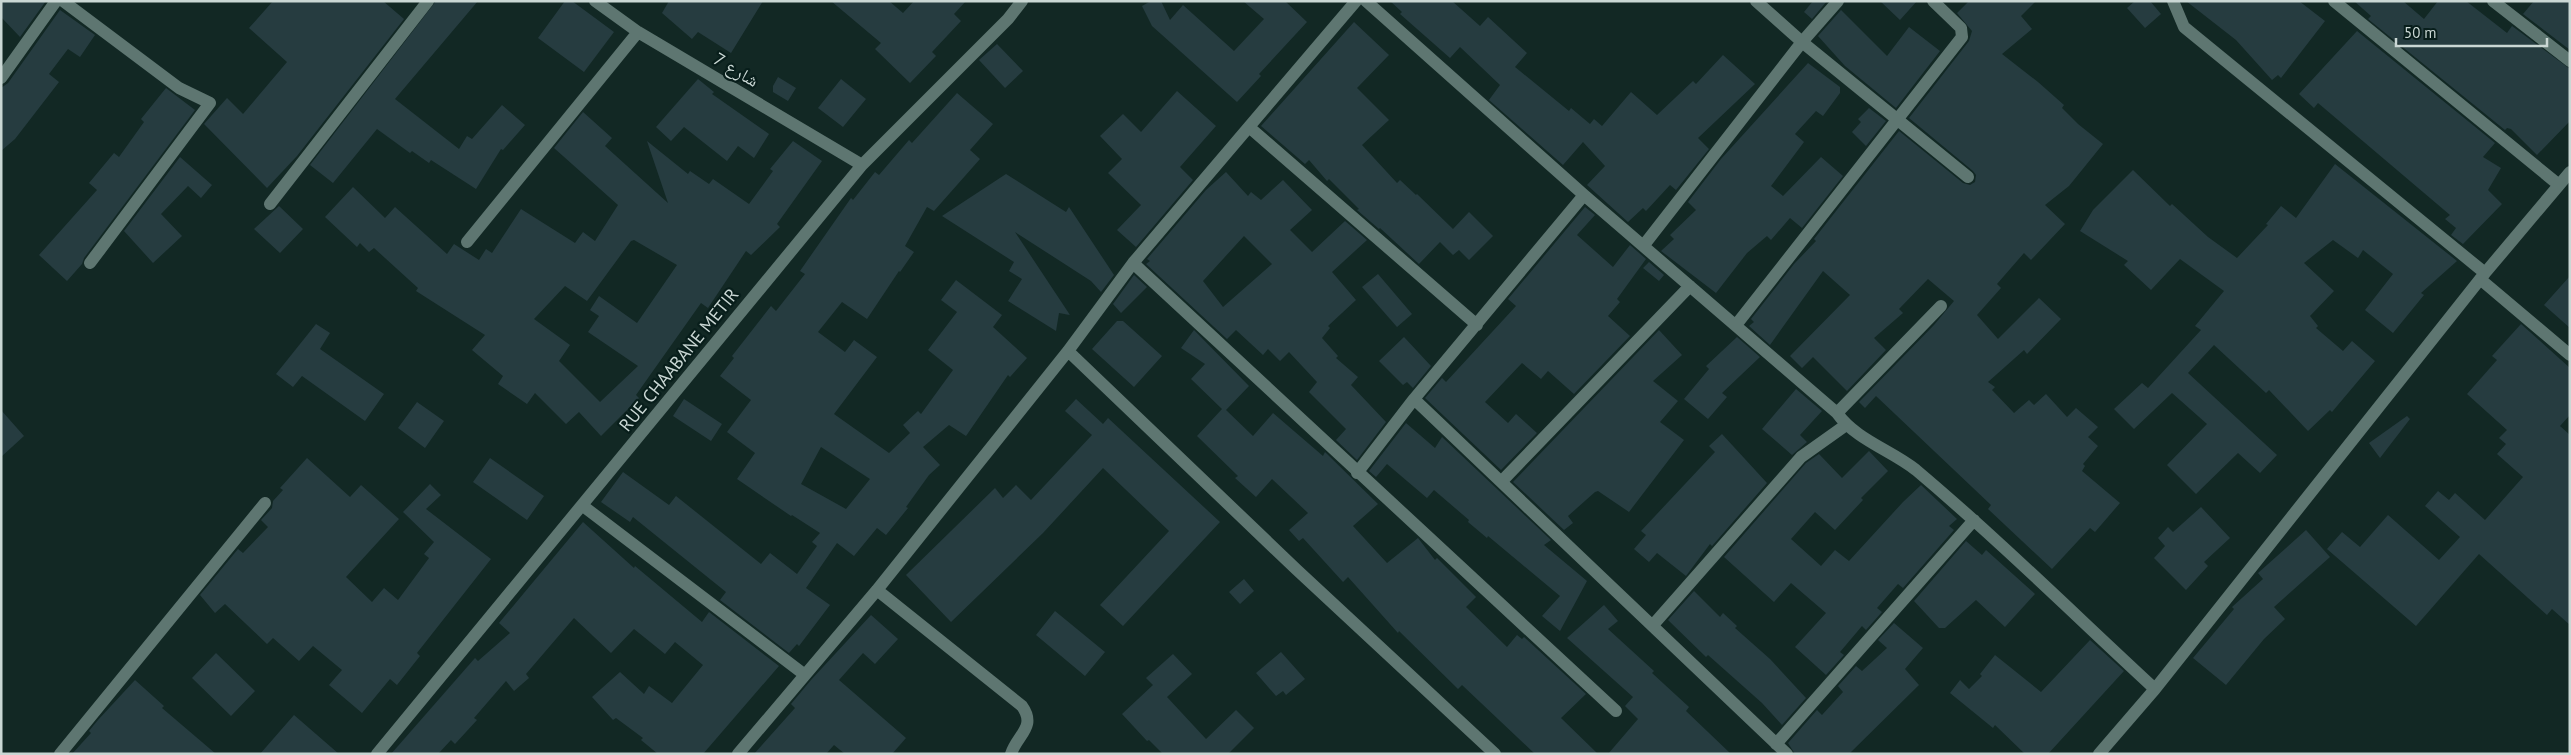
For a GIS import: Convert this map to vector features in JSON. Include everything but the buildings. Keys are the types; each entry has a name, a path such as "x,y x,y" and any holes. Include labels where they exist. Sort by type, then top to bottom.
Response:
{"street":[{"path":"1,78 56,1"},
{"path":"63,1 179,88 210,103 90,263"},
{"path":"270,204 428,1"},
{"name":"شارع 7","path":"595,1 638,32 862,164"},
{"name":"RUE CHAABANE METIR","path":"377,754 583,506 862,164 1008,19 1022,1"},
{"path":"738,754 877,590 1068,351 1133,263 1356,1"},
{"path":"1366,1 1584,195 1837,413 1846,425 1914,468 1974,520 2155,689"},
{"path":"1756,1 1802,42 1968,177"},
{"path":"1644,245 1802,42 1838,1"},
{"path":"1736,325 1962,37 1961,28 1933,1"},
{"path":"2173,1 2184,27 2482,276 2570,355"},
{"path":"2334,1 2559,185"},
{"path":"2493,1 2570,61"},
{"path":"467,242 638,32"},
{"path":"1249,127 1477,325"},
{"path":"2100,754 2155,689 2482,276 2570,172"},
{"path":"1357,473 1414,399 1584,195"},
{"path":"1133,263 1357,473 1616,710"},
{"path":"1502,481 1690,286"},
{"path":"1837,413 1942,306"},
{"path":"1068,351 1297,570 1495,754"},
{"path":"1414,399 1787,754"},
{"path":"1653,625 1801,457 1846,425"},
{"path":"60,754 265,503"},
{"path":"583,506 804,675"},
{"path":"1776,744 1974,520"},
{"path":"877,590 1022,706 1029,719 1028,728 1011,754"}]}
